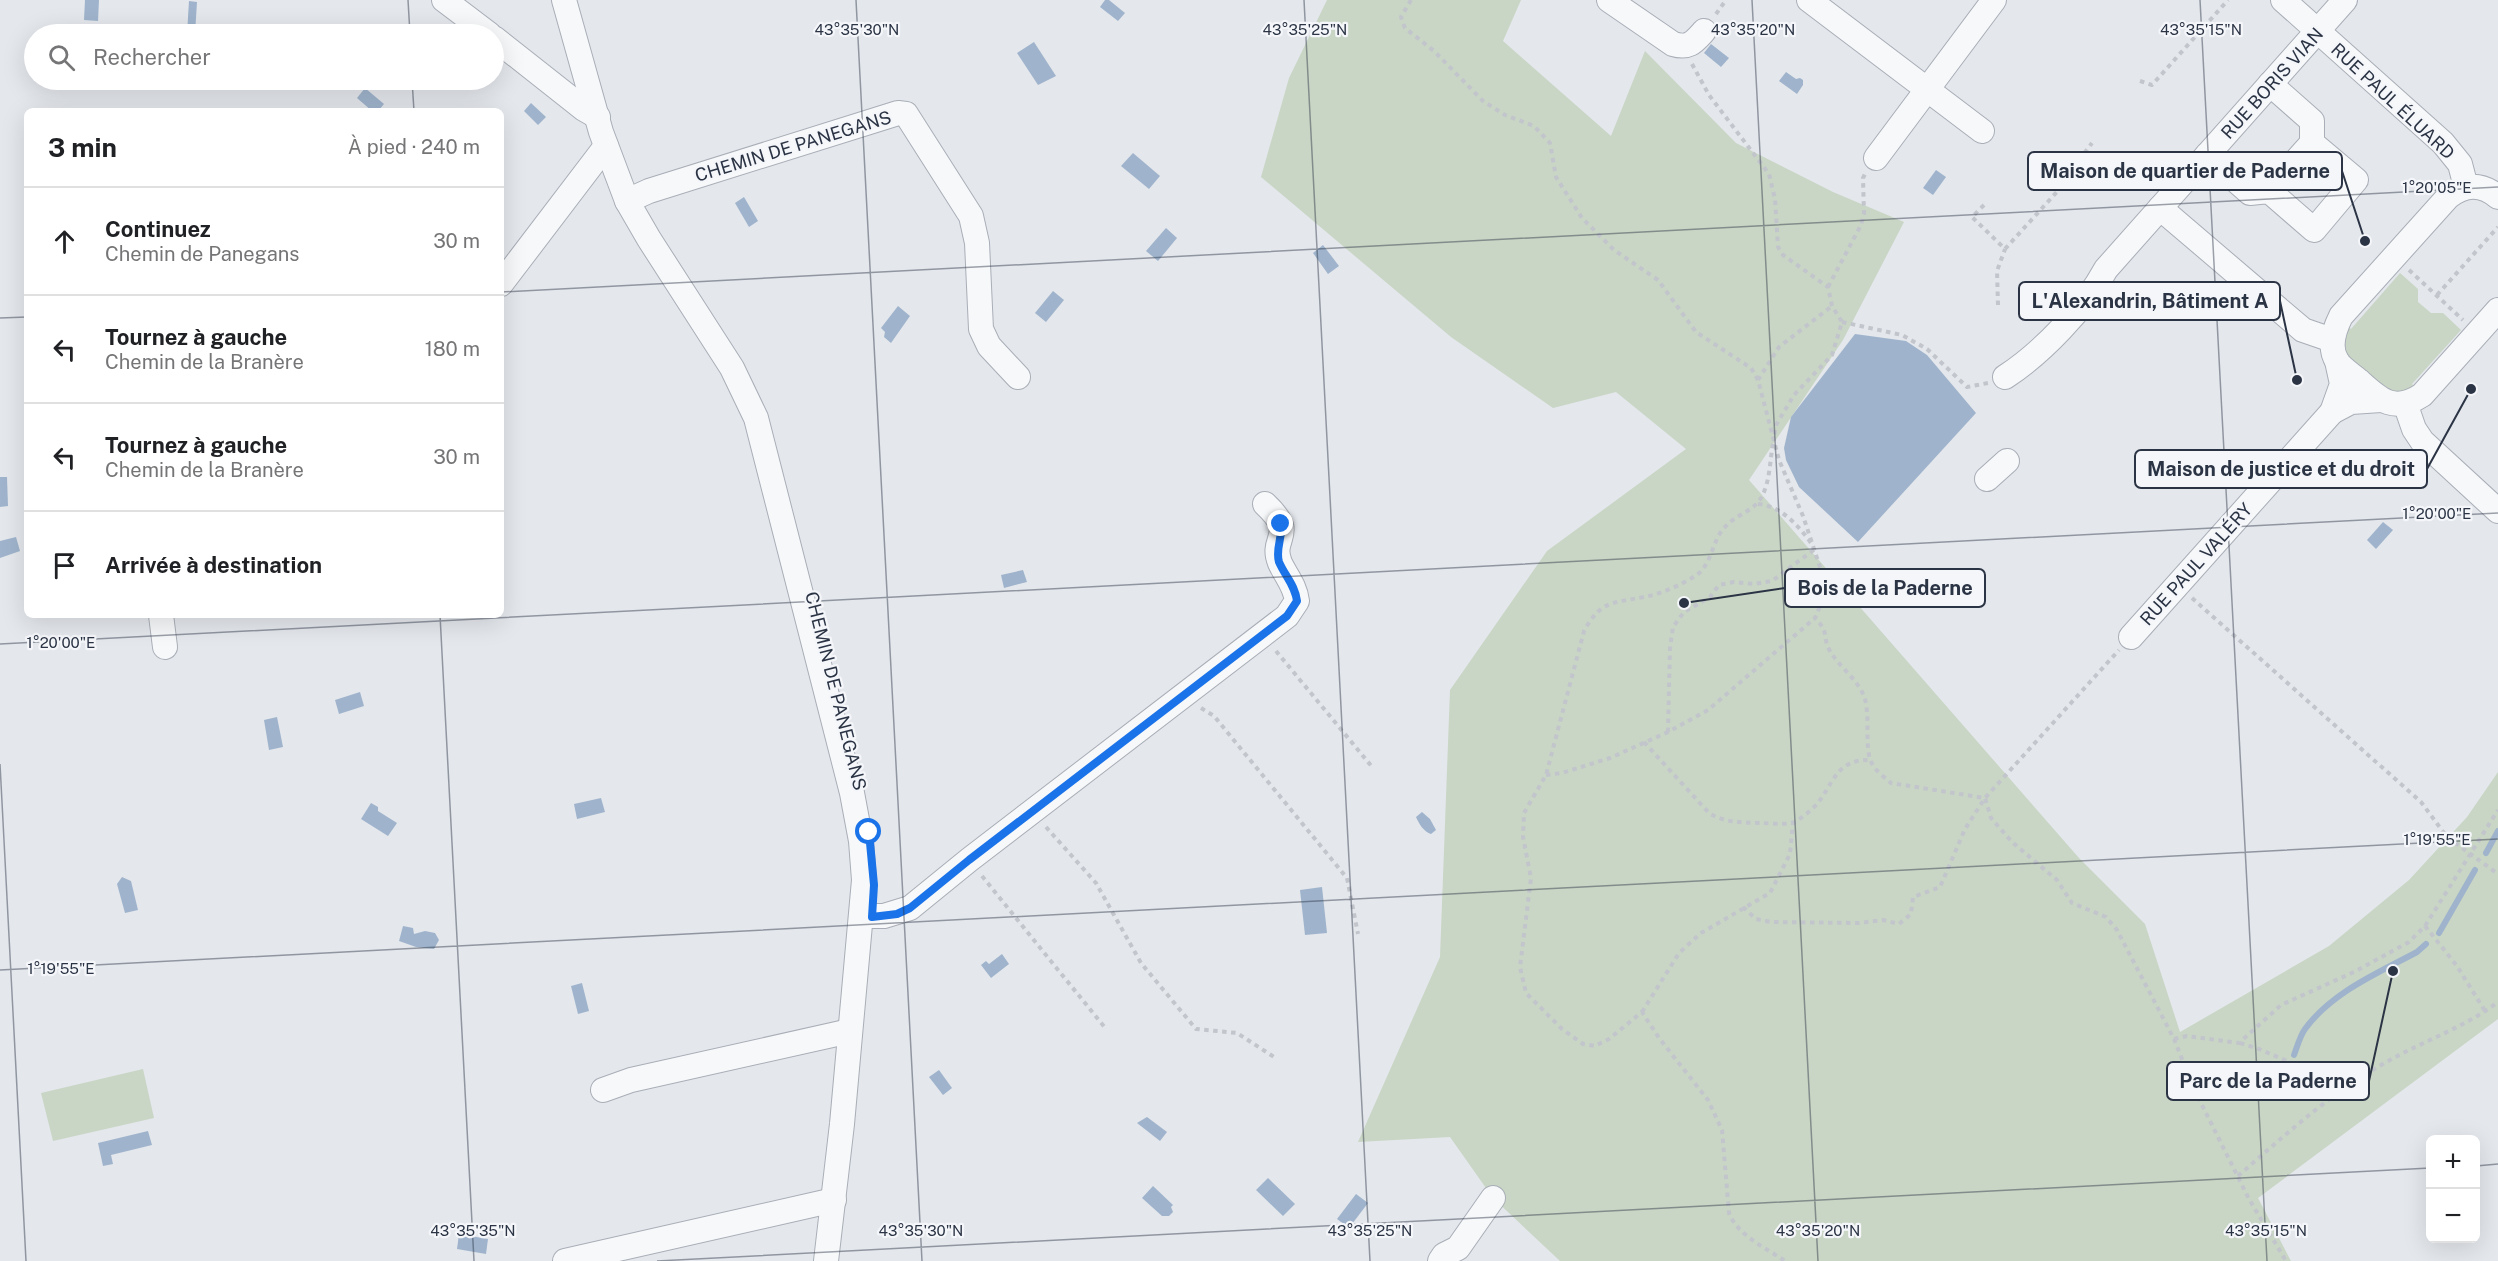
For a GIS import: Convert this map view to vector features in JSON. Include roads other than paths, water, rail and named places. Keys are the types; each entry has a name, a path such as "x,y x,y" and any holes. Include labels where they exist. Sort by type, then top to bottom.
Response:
{"street":[{"path":"444,0 476,24"},
{"name":"CHEMIN DE PANEGANS","path":"564,0 606,146 627,201 732,368 756,418 852,793 863,865 862,916 826,1261"},
{"path":"1609,0 1673,44 1683,47 1692,44 1704,31"},
{"path":"1876,158 1994,0"},
{"name":"RUE PAUL ÉLUARD","path":"2283,0 2443,143 2460,164 2466,187"},
{"name":"RUE BORIS VIAN","path":"2005,377 2030,361 2094,291 2106,269 2346,0"},
{"path":"1824,4 1927,90 1982,131"},
{"path":"504,46 584,109 598,117"},
{"path":"2207,155 2250,193 2269,191 2312,143 2312,121 2270,84"},
{"name":"CHEMIN DE PANEGANS","path":"627,201 649,191 887,117 906,114 971,216 977,243 981,329 989,346 1018,377"},
{"path":"2269,191 2314,230 2356,180 2312,143"},
{"path":"504,280 606,146"},
{"path":"2466,187 2485,188 2498,197"},
{"name":"RUE PAUL VALÉRY","path":"2332,412 2342,384 2335,351 2341,316 2448,197 2466,187"},
{"path":"2160,207 2303,330 2335,351 2380,400"},
{"path":"2498,310 2422,395 2405,403 2414,429 2422,441 2498,511"},
{"name":"RUE PAUL VALÉRY","path":"2131,636 2332,412 2351,402 2380,400 2393,404 2405,403"},
{"path":"1987,479 2007,461"},
{"path":"862,916 884,916 910,908 969,860 1287,616 1297,601 1292,582 1280,562 1278,551 1283,533 1281,524 1265,504"},
{"path":"161,618 165,647"},
{"path":"603,1090 631,1080 850,1031"},
{"path":"1440,1261 1444,1255 1458,1248 1492,1198"},
{"path":"565,1261 834,1200"}],"water":[{"path":"85,0 99,0 98,21 84,20"},
{"path":"1105,0 1109,0 1125,13 1118,21 1100,7"},
{"path":"189,1 197,2 196,24 188,24"},
{"path":"1034,42 1056,76 1038,85 1017,53"},
{"path":"1711,44 1729,58 1721,67 1704,53"},
{"path":"1786,72 1796,79 1803,80 1803,85 1797,94 1779,81"},
{"path":"363,90 367,90 384,104 381,108 369,108 357,98"},
{"path":"531,103 546,117 538,125 524,111"},
{"path":"1133,153 1160,176 1149,189 1121,166"},
{"path":"1936,170 1946,177 1933,195 1923,188"},
{"path":"744,197 758,221 749,227 735,203"},
{"path":"1166,228 1177,238 1158,261 1146,251"},
{"path":"1323,245 1339,266 1328,274 1313,253"},
{"path":"1053,291 1064,300 1046,322 1035,313"},
{"path":"898,306 910,316 891,343 884,337 885,332 881,328"},
{"path":"1855,334 1906,341 1927,355 1976,413 1858,542 1799,487 1786,460 1784,448 1791,417"},
{"path":"0,477 7,477 8,506 0,507"},
{"path":"2383,522 2393,530 2376,549 2367,540"},
{"path":"16,537 20,551 0,558 0,541"},
{"path":"1023,570 1027,582 1004,588 1001,575"},
{"path":"360,692 364,706 339,714 335,700"},
{"path":"277,717 283,747 269,750 264,720"},
{"path":"601,798 605,812 577,819 574,804"},
{"path":"371,803 378,807 378,811 397,823 388,836 361,819"},
{"path":"1422,812 1430,819 1436,830 1431,834 1422,827 1416,817"},
{"path":"122,877 131,881 138,910 125,913 117,884"},
{"path":"1322,887 1327,933 1305,935 1300,890"},
{"path":"403,926 413,928 414,934 425,931 435,933 439,940 434,949 416,947 399,941"},
{"path":"1002,954 1009,964 991,978 981,965 986,961 989,964"},
{"path":"582,983 589,1011 578,1014 571,986"},
{"path":"939,1070 952,1088 943,1095 929,1077"},
{"path":"1147,1117 1167,1132 1160,1141 1137,1123"},
{"path":"148,1131 152,1145 111,1155 113,1164 103,1166 98,1143"},
{"path":"1268,1178 1295,1204 1283,1216 1256,1190"},
{"path":"1153,1186 1173,1205 1171,1207 1173,1212 1169,1216 1162,1216 1142,1198"},
{"path":"1356,1194 1368,1203 1349,1228 1337,1219"},
{"path":"459,1234 488,1239 486,1254 457,1249"}],"waterway":[{"path":"2486,853 2498,831"},
{"path":"2439,933 2475,870"},
{"path":"2294,1055 2305,1029 2328,1004 2357,984 2417,952 2426,944"},
{"path":"2271,1079 2288,1066"}],"place":[{"name":"Maison de quartier de Paderne","path":"2365,241"},
{"name":"L'Alexandrin, Bâtiment A","path":"2297,380"},
{"name":"Maison de justice et du droit","path":"2471,389"},
{"name":"Bois de la Paderne","path":"1684,603"},
{"name":"Parc de la Paderne","path":"2393,971"}]}
